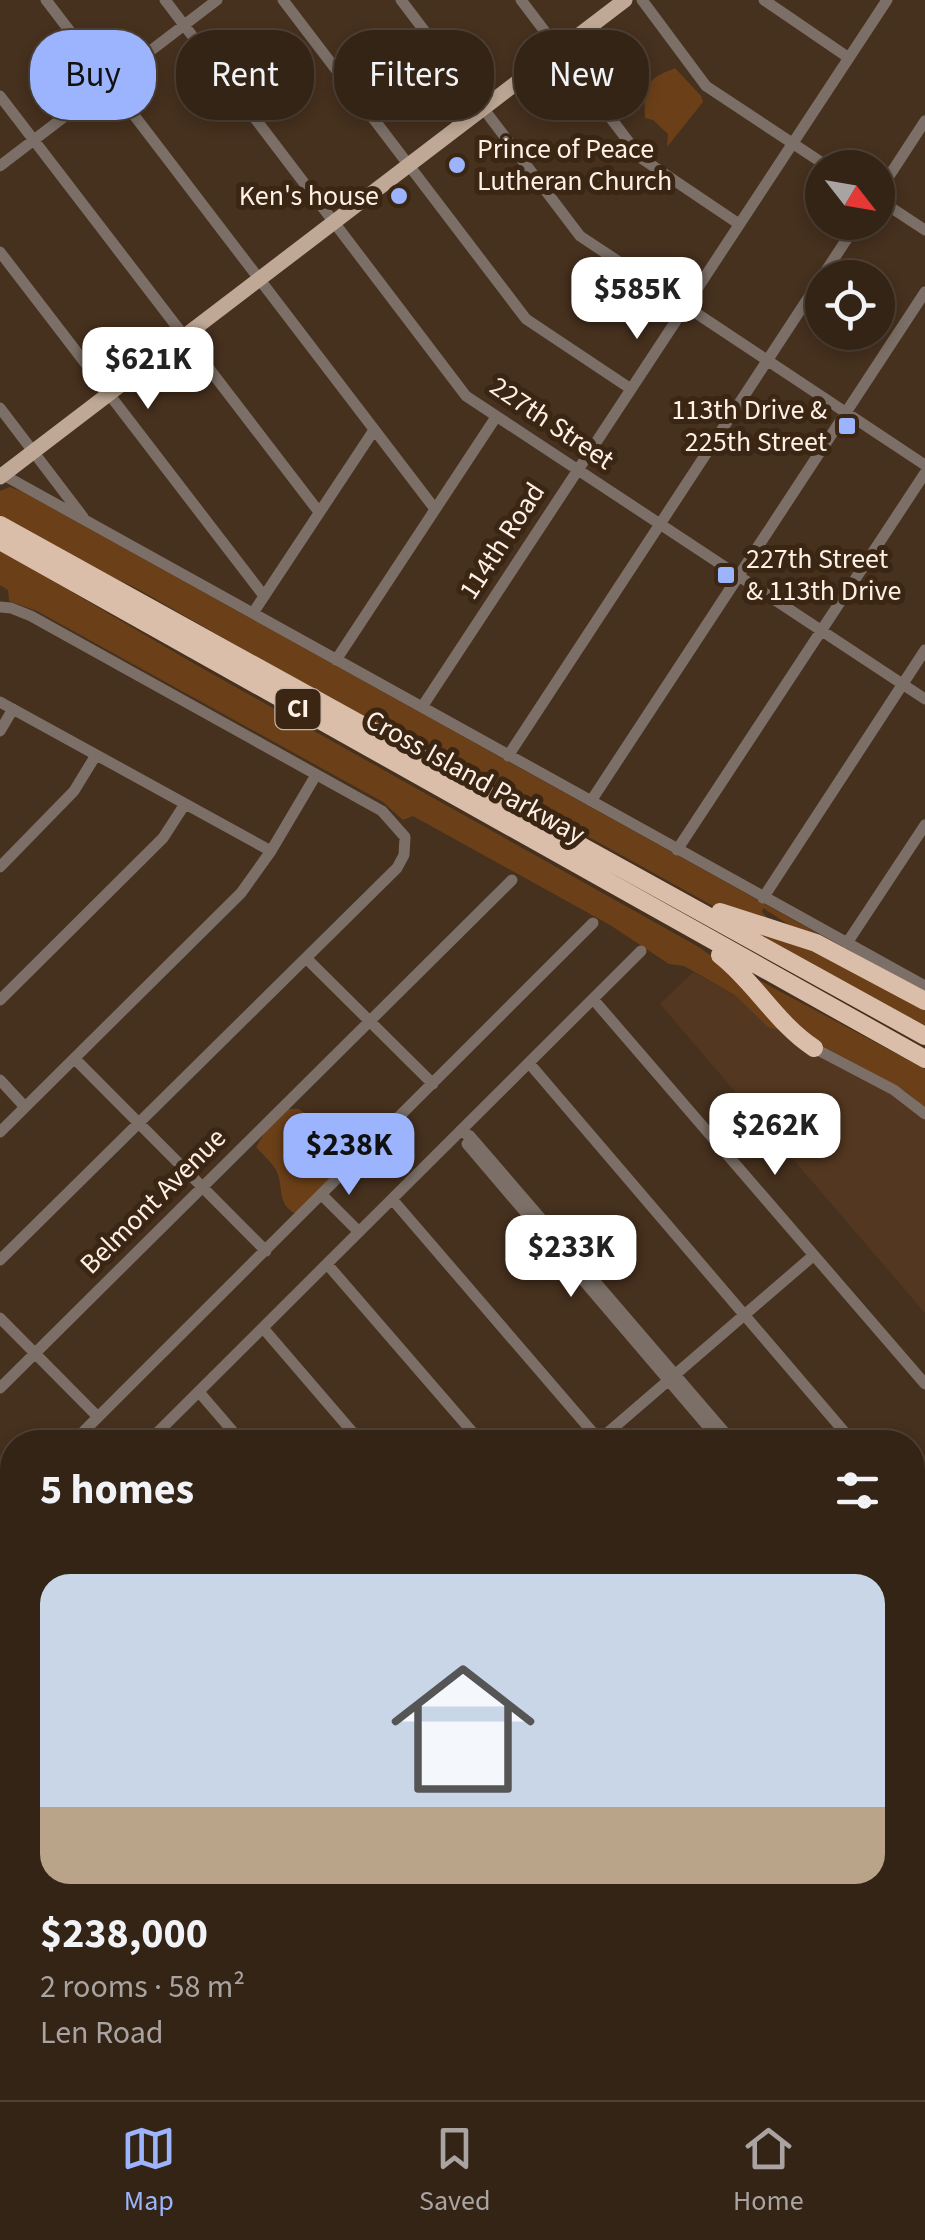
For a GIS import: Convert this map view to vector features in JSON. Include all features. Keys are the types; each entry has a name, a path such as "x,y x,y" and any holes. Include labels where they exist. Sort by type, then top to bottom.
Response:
{"highway":[{"name":"Cross Island Parkway","path":"0,525 925,1036"},
{"name":"Cross Island Parkway","path":"0,541 925,1059"},
{"path":"664,892 816,943 925,1001"},
{"path":"650,906 736,968 788,1028 814,1048"}],"main road":[{"path":"586,30 626,0"},
{"path":"494,100 514,84"},
{"path":"1,475 467,120"}],"street":[{"path":"46,0 69,30"},
{"name":"227th Street","path":"165,0 466,396 925,699"},
{"path":"156,47 218,0"},
{"path":"283,0 526,319 632,389"},
{"path":"401,0 424,30"},
{"path":"521,0 544,30"},
{"path":"642,0 706,86 805,151"},
{"path":"764,0 849,58"},
{"name":"114th Road","path":"422,708 887,0"},
{"path":"0,96 319,512"},
{"path":"0,166 60,120"},
{"path":"137,120 435,510"},
{"path":"492,120 580,236 925,465"},
{"path":"612,120 641,158 740,224"},
{"path":"895,169 925,121"},
{"path":"895,208 925,230"},
{"path":"508,756 846,240"},
{"path":"0,252 264,596"},
{"path":"591,801 925,292"},
{"path":"0,408 85,520"},
{"path":"336,660 496,417"},
{"path":"253,613 374,430"},
{"path":"676,850 925,473"},
{"name":"Cross Island Parkway","path":"1,475 925,986"},
{"path":"0,607 32,616 382,810 405,837 398,868 0,1260"},
{"path":"764,898 925,650"},
{"path":"0,702 271,851"},
{"path":"0,732 14,709"},
{"path":"0,866 74,791 96,755"},
{"path":"0,1132 241,893 316,775"},
{"path":"0,1000 163,838 185,804"},
{"path":"847,943 925,825"},
{"name":"Belmont Avenue","path":"0,1388 512,880"},
{"path":"85,1430 593,923"},
{"path":"160,1430 641,951"},
{"path":"307,959 433,1084"},
{"path":"593,999 925,1384"},
{"path":"814,1048 894,1090 925,1114"},
{"path":"75,1059 266,1251"},
{"path":"528,1063 844,1430"},
{"path":"0,1080 25,1107"},
{"path":"460,1132 470,1136 565,1254 722,1430"},
{"path":"322,1195 359,1232"},
{"path":"392,1200 589,1430"},
{"path":"612,1430 814,1256"},
{"path":"328,1264 471,1430"},
{"path":"0,1318 98,1417"},
{"path":"263,1328 351,1430"},
{"path":"671,1377 712,1430"},
{"path":"198,1392 231,1430"}],"shaded area":[{"path":"675,68 703,102 667,147 668,134 649,119 649,84"},
{"path":"10,487 925,993 800,932 763,908 769,920 715,907 493,784 390,733 136,588 65,555 0,518 0,491"},
{"path":"0,550 697,946 726,966 783,1031 768,1027 735,995 684,966 669,964 610,925 413,816 403,820 383,802 37,611 9,601 8,590 0,585"},
{"path":"741,927 795,939 925,1008 925,1030"},
{"path":"693,972 925,1099 925,1313 660,1004"},
{"path":"755,978 925,1069 925,1108 907,1092 798,1032"},
{"path":"287,1109 299,1109 306,1115 339,1146 346,1164 296,1214 283,1200 275,1169 256,1147"},
{"path":"307,1135 321,1140 326,1154 321,1168 307,1173 293,1168 288,1154 293,1140"}],"place":[{"name":"Prince of Peace Lutheran Church","path":"457,165"},
{"name":"Ken's house","path":"399,196"},
{"name":"113th Drive & 225th Street","path":"847,426"},
{"name":"227th Street & 113th Drive","path":"726,575"}]}
